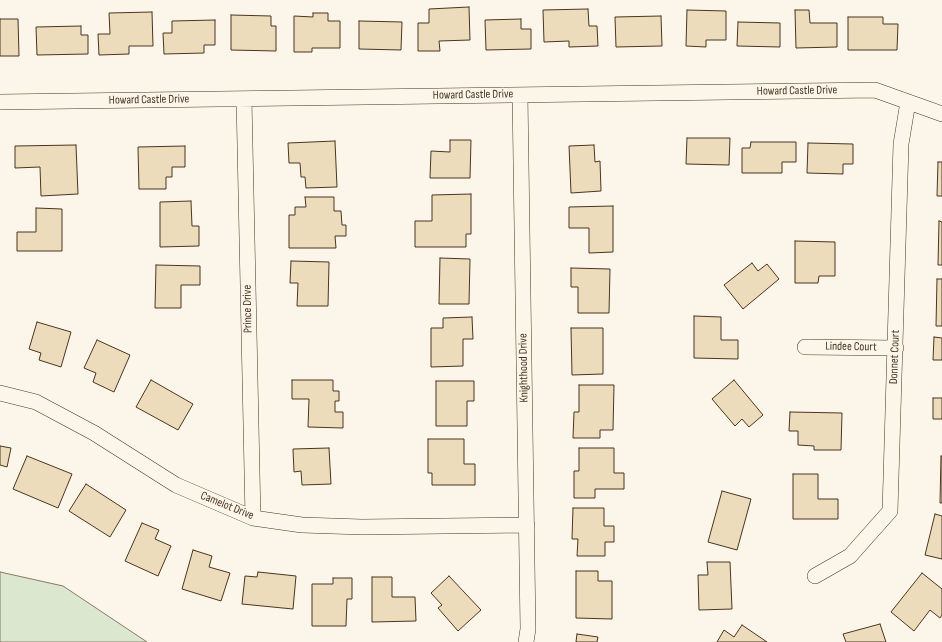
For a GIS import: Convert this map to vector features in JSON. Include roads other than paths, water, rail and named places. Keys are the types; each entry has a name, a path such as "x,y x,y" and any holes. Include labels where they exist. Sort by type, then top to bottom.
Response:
{"street":[{"name":"Howard Castle Drive","path":"0,102 875,90 942,114"},
{"name":"Knighthood Drive","path":"520,95 527,525 528,629 526,642"},
{"name":"Prince Drive","path":"244,99 253,518"},
{"name":"Donnet Court","path":"815,576 850,556 890,511 901,144 908,102"},
{"name":"Lindee Court","path":"805,347 896,348"},
{"name":"Camelot Drive","path":"0,393 36,402 94,433 176,485 253,518 302,525 362,527 527,525"}]}
